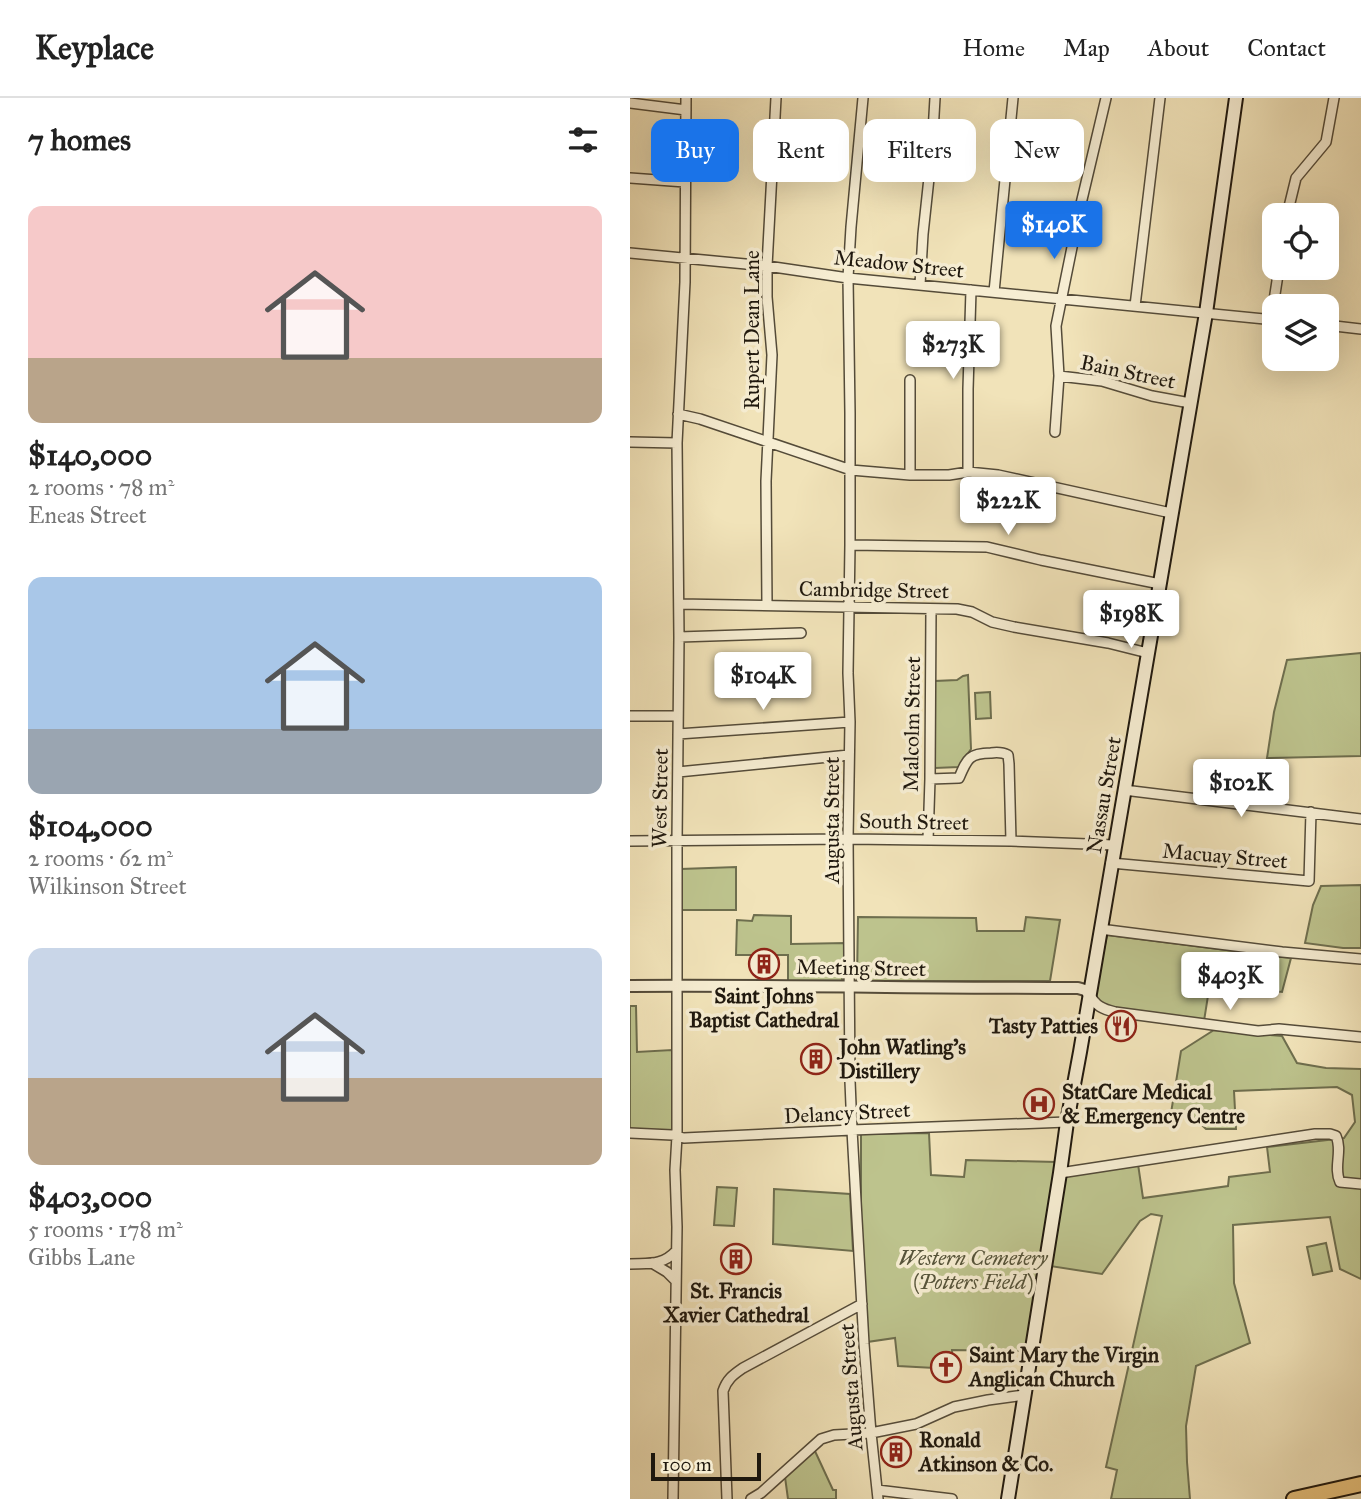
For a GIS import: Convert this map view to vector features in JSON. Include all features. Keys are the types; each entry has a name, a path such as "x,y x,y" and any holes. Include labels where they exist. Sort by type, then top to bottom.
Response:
{"highway":[{"path":"1294,1499 1361,1484"}],"main road":[{"name":"Nassau Street","path":"1007,1499 1067,1122 1206,313 1237,98"}],"street":[{"name":"West Street","path":"673,1499 679,637 677,443 686,258 686,98"},
{"name":"Rupert Dean Lane","path":"767,605 766,481 772,355 767,266 776,98"},
{"name":"Augusta Street","path":"863,98 848,278 848,839 852,1130 877,1494"},
{"path":"920,285 935,98"},
{"path":"994,292 1013,98"},
{"path":"1055,432 1059,376 1056,326 1106,98"},
{"path":"1135,306 1160,98"},
{"path":"1290,203 1296,178 1326,142 1334,98"},
{"path":"630,103 686,110"},
{"path":"630,178 685,183"},
{"name":"Meadow Street","path":"630,253 767,266 848,278 1262,319"},
{"path":"968,472 971,290"},
{"path":"1339,327 1361,329"},
{"name":"Bain Street","path":"1059,376 1102,381 1152,396 1190,403"},
{"path":"910,380 911,475"},
{"path":"678,414 850,470 911,475 968,472 998,475 1171,513"},
{"path":"630,442 677,443"},
{"path":"850,545 987,547 1160,584"},
{"name":"Cambridge Street","path":"678,604 957,609 972,612 992,622 1148,653"},
{"name":"Malcolm Street","path":"928,840 930,609"},
{"path":"679,637 801,633"},
{"path":"630,716 678,716"},
{"path":"678,734 850,722"},
{"path":"930,779 958,778 967,759 977,753 1004,752 1008,755 1011,841"},
{"path":"678,772 849,755"},
{"path":"1124,790 1361,819"},
{"name":"Macuay Street","path":"1111,863 1309,881 1311,812"},
{"name":"South Street","path":"630,841 848,839 1114,845"},
{"path":"1100,929 1361,959"},
{"name":"Meeting Street","path":"630,986 1078,988 1089,994"},
{"path":"1089,994 1098,1007 1115,1012 1258,1031 1279,1030 1361,1037"},
{"name":"Delancy Street","path":"630,1133 684,1138 1067,1122"},
{"path":"1060,1173 1315,1134 1330,1134 1338,1140 1336,1174 1340,1182 1361,1184"},
{"path":"630,1264 667,1259 676,1251"},
{"path":"652,1263 675,1280"},
{"path":"727,1499 723,1391 726,1382 743,1368 862,1304"},
{"path":"751,1499 761,1496 821,1439 916,1424 954,1408 1024,1395"},
{"path":"877,1494 952,1499"}],"green space":[{"path":"1361,653 1361,756 1267,758 1274,712 1287,660"},
{"path":"968,675 971,749 959,767 935,768 935,681 957,680"},
{"path":"990,692 991,718 976,719 975,693"},
{"path":"736,867 736,910 681,910 681,869"},
{"path":"1361,885 1361,948 1305,943 1313,905 1321,886"},
{"path":"754,915 791,916 791,944 846,943 842,981 788,981 788,955 736,955 737,920 752,921"},
{"path":"858,917 976,918 977,931 1024,931 1026,917 1060,920 1050,981 857,981"},
{"path":"1107,935 1291,958 1282,992 1210,983 1204,1021 1099,1005 1094,998"},
{"path":"630,1006 636,1006 637,1052 672,1050 672,1133 630,1132"},
{"path":"1214,1030 1282,1036 1297,1063 1326,1068 1361,1069 1361,1279 1340,1269 1330,1217 1233,1225 1234,1283 1250,1343 1196,1366 1186,1426 1190,1499 1111,1499 1117,1470 1106,1467 1162,1216 1151,1214 1140,1221 1102,1274 1050,1266 1065,1176 1138,1164 1143,1198 1228,1186 1229,1177 1270,1172 1267,1147 1344,1138 1355,1122 1352,1095 1337,1087 1234,1091 1236,1129 1206,1129 1190,1114 1171,1113 1181,1051"},
{"name":"Western Cemetery (Potters Field)","path":"929,1133 931,1175 964,1177 966,1160 1057,1162 1025,1351 952,1350 953,1369 898,1366 895,1338 867,1342 861,1217 861,1134"},
{"path":"717,1187 737,1188 734,1226 714,1225"},
{"path":"774,1189 850,1194 853,1251 773,1244"},
{"path":"1326,1243 1332,1271 1313,1275 1307,1247"},
{"path":"814,1449 833,1490 836,1490 836,1499 788,1499 785,1477"}],"place":[{"name":"Saint Johns Baptist Cathedral","path":"764,964"},
{"name":"Tasty Patties","path":"1121,1026"},
{"name":"John Watling's Distillery","path":"816,1059"},
{"name":"StatCare Medical & Emergency Centre","path":"1039,1104"},
{"name":"St. Francis Xavier Cathedral","path":"736,1259"},
{"name":"Saint Mary the Virgin Anglican Church","path":"946,1367"},
{"name":"Ronald Atkinson & Co.","path":"896,1452"}]}
